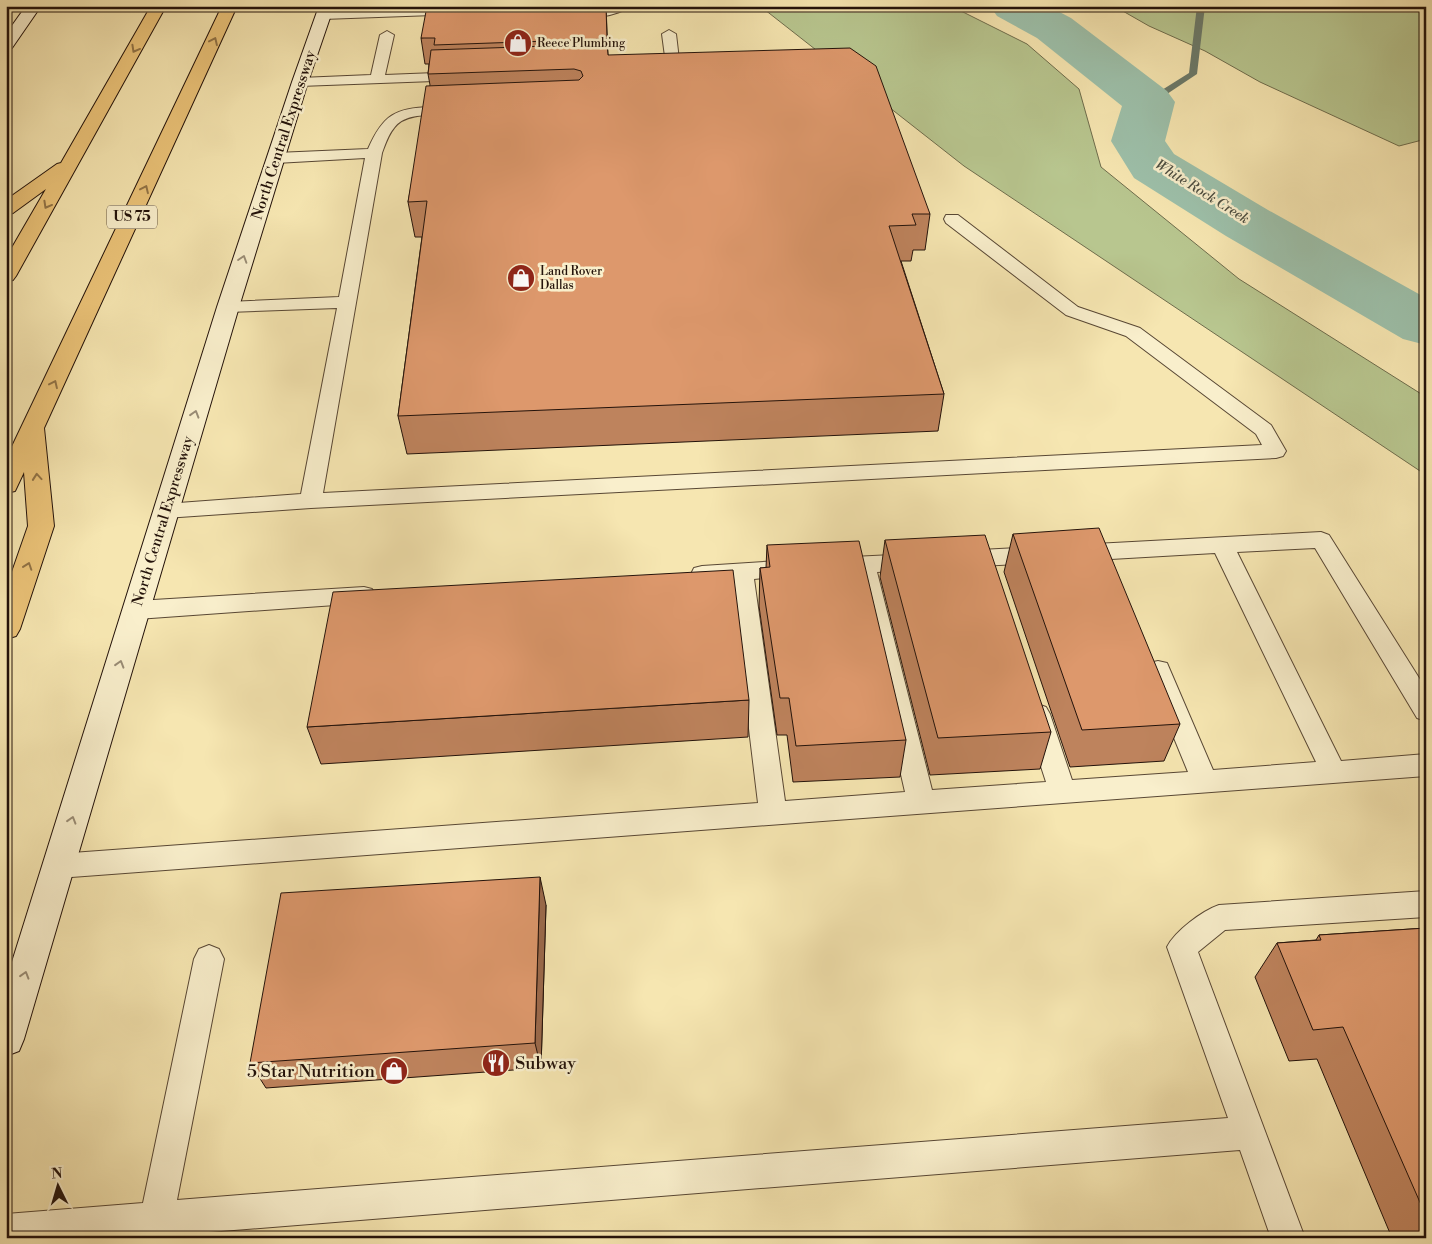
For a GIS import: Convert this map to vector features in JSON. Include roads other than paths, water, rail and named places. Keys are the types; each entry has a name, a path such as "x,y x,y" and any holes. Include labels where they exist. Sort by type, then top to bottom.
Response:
{"highway":[{"path":"6,276 159,6"},
{"name":"US 75","path":"6,485 230,6"},
{"path":"6,208 71,162"},
{"path":"6,629 41,526 33,428"}],"main road":[{"path":"6,45 34,6"},
{"name":"North Central Expressway","path":"6,1039 228,307 300,82 325,11"}],"lane":[{"path":"564,15 613,11 624,6"},
{"path":"325,11 491,8"},
{"path":"644,69 674,68 669,34"},
{"path":"378,79 387,36"},
{"path":"300,82 476,75"},
{"path":"311,502 374,153 384,131 394,119 408,114 424,112 472,111"},
{"path":"276,158 374,153"},
{"path":"165,511 1276,451 1264,430 1133,332 1072,311 952,219"},
{"path":"228,307 348,302"},
{"path":"681,575 934,560 989,567 1110,560 1222,545 1322,540 1426,711"},
{"path":"1222,545 1334,772"},
{"path":"864,564 921,802"},
{"path":"741,571 773,813"},
{"path":"137,610 382,594"},
{"path":"1148,649 1205,782"},
{"path":"1029,689 1064,792"},
{"path":"58,866 1426,765"},
{"path":"1288,1238 1182,947 1219,918 1426,904"},
{"path":"155,1229 209,959"},
{"path":"6,1231 155,1229 1250,1133"}],"waterway":[{"name":"White Rock Creek","path":"1013,6 1054,28 1149,102 1138,141 1154,166 1247,223 1426,325"},
{"path":"1149,102 1193,74 1201,6"}],"place":[{"name":"Reece Plumbing","path":"518,43"},
{"name":"Land Rover Dallas","path":"521,278"},
{"name":"Subway","path":"496,1063"},
{"name":"5 Star Nutrition","path":"394,1071"}]}
